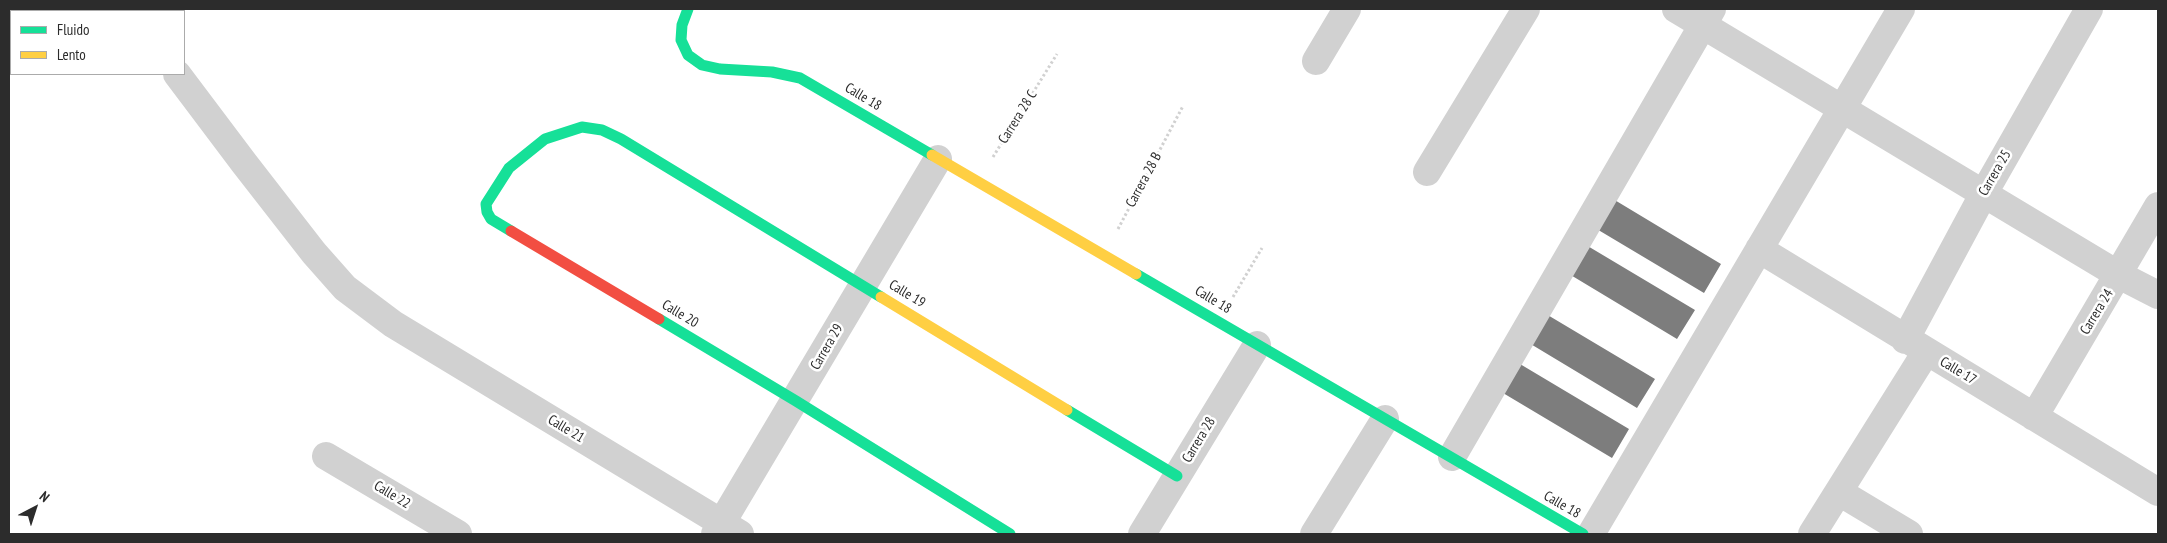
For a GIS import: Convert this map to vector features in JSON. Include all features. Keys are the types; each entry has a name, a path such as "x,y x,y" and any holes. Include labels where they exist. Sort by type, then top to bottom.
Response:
{"street":[{"name":"Calle 18","path":"688,9 682,25 681,40 688,55 702,65 720,69 772,72 800,78 1583,534"},
{"path":"1316,61 1347,9"},
{"path":"1427,172 1526,9"},
{"path":"1676,9 1708,17 1842,108 2119,275 2158,296"},
{"path":"1591,534 1901,9"},
{"name":"Carrera 25","path":"1812,534 1839,492 1916,346 1984,193 2089,9"},
{"path":"1452,458 1708,17"},
{"name":"Calle 21","path":"178,75 314,253 345,288 393,324 725,531"},
{"name":"Calle 20","path":"621,139 602,130 582,127 545,139 510,168 492,192 486,204 487,212 491,218 796,401 1010,534"},
{"name":"Calle 19","path":"621,139 1177,476"},
{"name":"Carrera 29","path":"725,531 796,401 938,159"},
{"name":"Carrera 24","path":"2034,417 2158,206"},
{"name":"Calle 17","path":"1759,249 2158,492"},
{"name":"Carrera 28","path":"1142,534 1257,345"},
{"path":"1314,534 1385,420"},
{"name":"Calle 22","path":"326,456 458,534"},
{"path":"1839,492 1909,534"}],"path":[{"name":"Carrera 28 C","path":"978,180 1057,54"},
{"name":"Carrera 28 B","path":"1104,254 1183,106"},
{"path":"1219,321 1262,248"}],"building":[{"path":"1613,199 1721,264 1704,293 1595,228"},
{"path":"1586,245 1695,310 1677,339 1569,274"},
{"path":"1546,314 1655,379 1637,408 1529,343"},
{"path":"1520,364 1629,429 1612,458 1503,393"}],"traffic: fast":[{"path":"688,9 682,25 681,40 688,55 702,65 720,69 772,72 800,78 932,155"},
{"path":"511,231 491,219 487,212 486,204 509,168 545,139 582,127 602,130 621,139 881,297"},
{"path":"1136,274 1583,534"},
{"path":"659,319 796,401 1010,534"},
{"path":"1067,410 1177,476"}],"traffic: slow":[{"path":"932,155 1136,274"},
{"path":"881,297 1067,410"}],"traffic: jam":[{"path":"511,231 659,319"}]}
